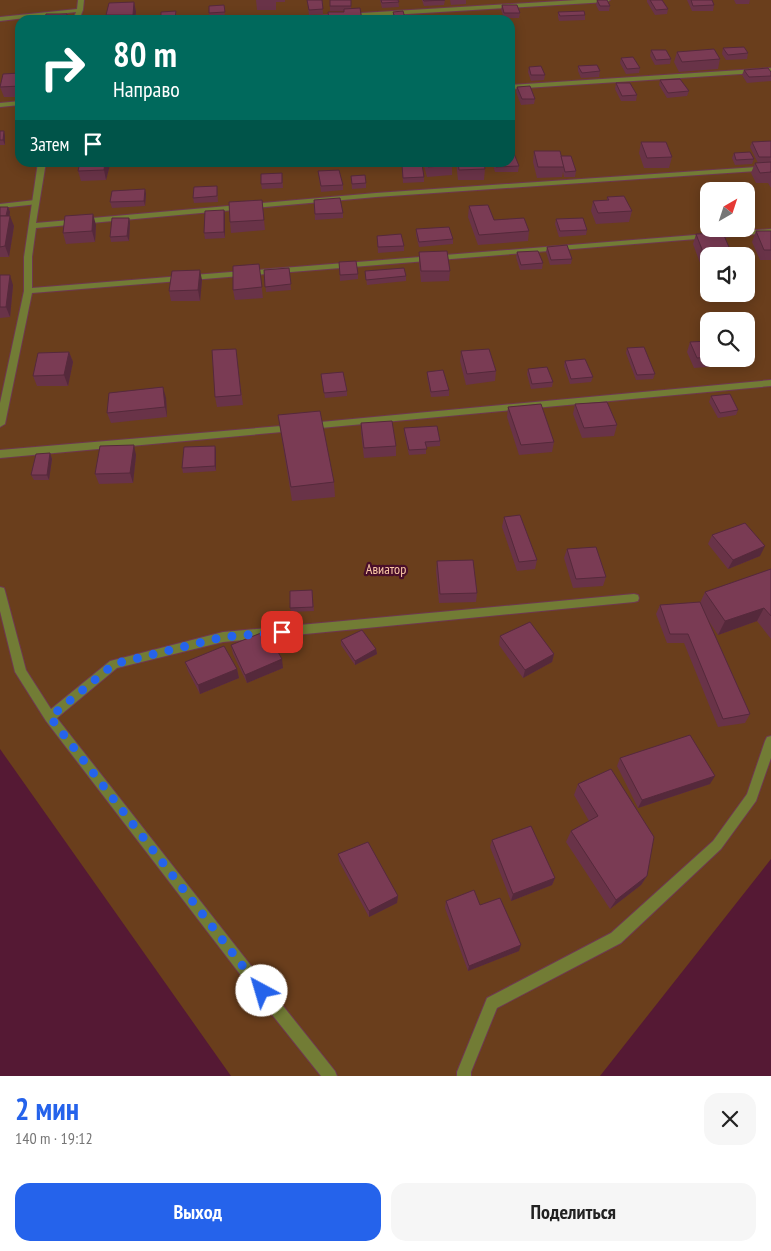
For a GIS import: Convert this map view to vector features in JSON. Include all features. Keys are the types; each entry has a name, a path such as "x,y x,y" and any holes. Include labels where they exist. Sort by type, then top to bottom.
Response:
{"street":[{"path":"78,15 81,0"},
{"path":"360,15 607,0"},
{"path":"36,15 80,10"},
{"path":"0,19 15,17"},
{"path":"515,87 771,70"},
{"path":"0,105 15,104"},
{"path":"0,424 28,292 28,257 41,167"},
{"path":"32,226 376,195 771,168"},
{"path":"0,206 35,202"},
{"path":"28,292 771,231"},
{"path":"0,454 771,383"},
{"path":"0,592 21,672 50,717 330,1076"},
{"path":"50,717 114,664 223,637 634,598"},
{"path":"464,1076 492,1003 616,938 717,845 752,797 771,741"}],"green space":[{"name":"Авиатор","path":"0,0 771,0 771,859 600,1076 231,1076 0,749"}],"building":[{"path":"307,0 322,0 323,9 309,10"},
{"path":"330,0 351,0 351,6 330,6"},
{"path":"381,0 398,0 399,2 382,3"},
{"path":"597,0 607,0 610,6 600,6"},
{"path":"650,0 662,0 668,9 656,10"},
{"path":"691,0 712,0 714,5 693,6"},
{"path":"134,2 133,15 106,15 109,3"},
{"path":"224,5 225,12 209,13 209,6"},
{"path":"502,5 517,5 520,13 504,13"},
{"path":"360,8 361,15 328,15 328,12 344,12 344,9"},
{"path":"176,11 175,15 161,15 161,12"},
{"path":"403,11 404,15 394,15 393,12"},
{"path":"584,11 585,15 560,16 558,12"},
{"path":"46,14 67,14 67,15"},
{"path":"744,47 748,53 728,55 723,48"},
{"path":"714,49 720,59 682,62 677,52"},
{"path":"651,50 666,50 671,59 656,60"},
{"path":"633,57 640,68 627,69 621,58"},
{"path":"597,65 600,71 582,73 578,66"},
{"path":"541,66 545,75 531,75 529,67"},
{"path":"768,68 771,76 749,77 744,70"},
{"path":"15,73 15,86 0,87 3,74"},
{"path":"680,79 689,91 668,93 660,80"},
{"path":"616,83 630,83 637,95 622,96"},
{"path":"530,86 535,99 522,99 517,87"},
{"path":"0,131 4,131 3,140 0,140"},
{"path":"771,141 771,157 759,157 752,142"},
{"path":"641,142 666,142 672,157 647,158"},
{"path":"534,151 560,151 564,167 538,167"},
{"path":"750,152 754,159 736,160 734,153"},
{"path":"515,156 519,166 515,166"},
{"path":"561,156 571,156 576,171 565,172"},
{"path":"771,162 771,172 760,173 755,163"},
{"path":"79,167 104,167 104,170 78,171"},
{"path":"402,167 422,167 424,177 403,178"},
{"path":"459,167 485,167 485,169 459,170"},
{"path":"339,170 343,185 321,186 318,171"},
{"path":"282,173 282,183 261,184 261,174"},
{"path":"365,175 366,183 352,184 351,176"},
{"path":"217,186 217,196 193,198 194,187"},
{"path":"145,189 144,201 110,202 112,191"},
{"path":"624,196 632,211 598,213 593,201 609,200 607,197"},
{"path":"340,198 343,213 315,214 314,200"},
{"path":"262,200 264,220 230,222 229,202"},
{"path":"488,205 494,220 524,218 529,231 479,235 469,206"},
{"path":"0,207 8,207 6,216 0,216"},
{"path":"224,210 224,232 204,233 205,211"},
{"path":"93,214 92,231 63,233 65,216"},
{"path":"0,216 10,216 5,246 0,247"},
{"path":"112,218 129,218 127,236 110,237"},
{"path":"583,218 587,230 560,231 556,219"},
{"path":"449,227 453,239 419,242 416,229"},
{"path":"756,231 771,231 771,250 764,250"},
{"path":"401,234 404,246 378,247 377,236"},
{"path":"696,234 700,234 700,238 725,238 729,247 701,247"},
{"path":"567,245 572,259 551,260 547,247"},
{"path":"447,251 450,271 421,271 419,252"},
{"path":"538,251 543,263 521,265 517,252"},
{"path":"356,261 358,274 340,275 339,262"},
{"path":"259,264 262,287 233,290 233,266"},
{"path":"289,268 291,284 265,287 264,270"},
{"path":"404,268 406,276 366,280 365,271"},
{"path":"200,270 198,290 169,291 172,271"},
{"path":"0,275 10,275 6,307 0,307"},
{"path":"700,341 700,358 697,358 690,342"},
{"path":"644,347 655,374 637,375 627,348"},
{"path":"236,349 241,395 215,397 212,350"},
{"path":"489,349 496,371 467,374 461,351"},
{"path":"69,352 64,375 33,376 38,353"},
{"path":"585,359 593,377 571,379 565,361"},
{"path":"547,367 553,382 532,384 528,369"},
{"path":"443,370 449,390 431,392 427,372"},
{"path":"343,372 347,391 324,393 321,374"},
{"path":"163,387 165,407 107,413 109,393"},
{"path":"730,394 738,410 720,413 711,396"},
{"path":"607,402 617,425 584,428 575,404"},
{"path":"541,404 554,442 521,445 508,407"},
{"path":"320,411 334,482 291,487 278,415"},
{"path":"392,421 396,446 364,448 361,423"},
{"path":"437,426 440,441 425,442 427,449 409,450 404,428"},
{"path":"134,445 130,473 95,474 100,446"},
{"path":"215,446 215,466 182,468 184,447"},
{"path":"50,453 47,475 31,475 36,454"},
{"path":"520,515 537,560 519,562 504,517"},
{"path":"745,523 765,546 733,560 712,535"},
{"path":"596,547 606,577 576,579 567,549"},
{"path":"473,560 477,593 440,594 437,561"},
{"path":"771,569 771,616 764,608 725,621 705,592"},
{"path":"312,590 313,607 290,608 290,591"},
{"path":"700,602 750,714 723,719 688,634 670,634 660,605"},
{"path":"530,622 554,654 525,670 500,636"},
{"path":"362,630 376,649 355,661 341,640"},
{"path":"266,631 282,659 245,675 231,645"},
{"path":"224,646 237,669 198,685 185,662"},
{"path":"690,735 715,776 642,800 620,758"},
{"path":"611,769 654,837 647,876 616,900 571,831 598,816 578,784"},
{"path":"531,826 555,878 513,894 492,840"},
{"path":"368,842 398,896 369,911 338,854"},
{"path":"474,890 480,905 500,898 521,945 469,966 446,901"}],"route":[{"path":"262,991 50,717 114,664 223,637 282,632"}]}
